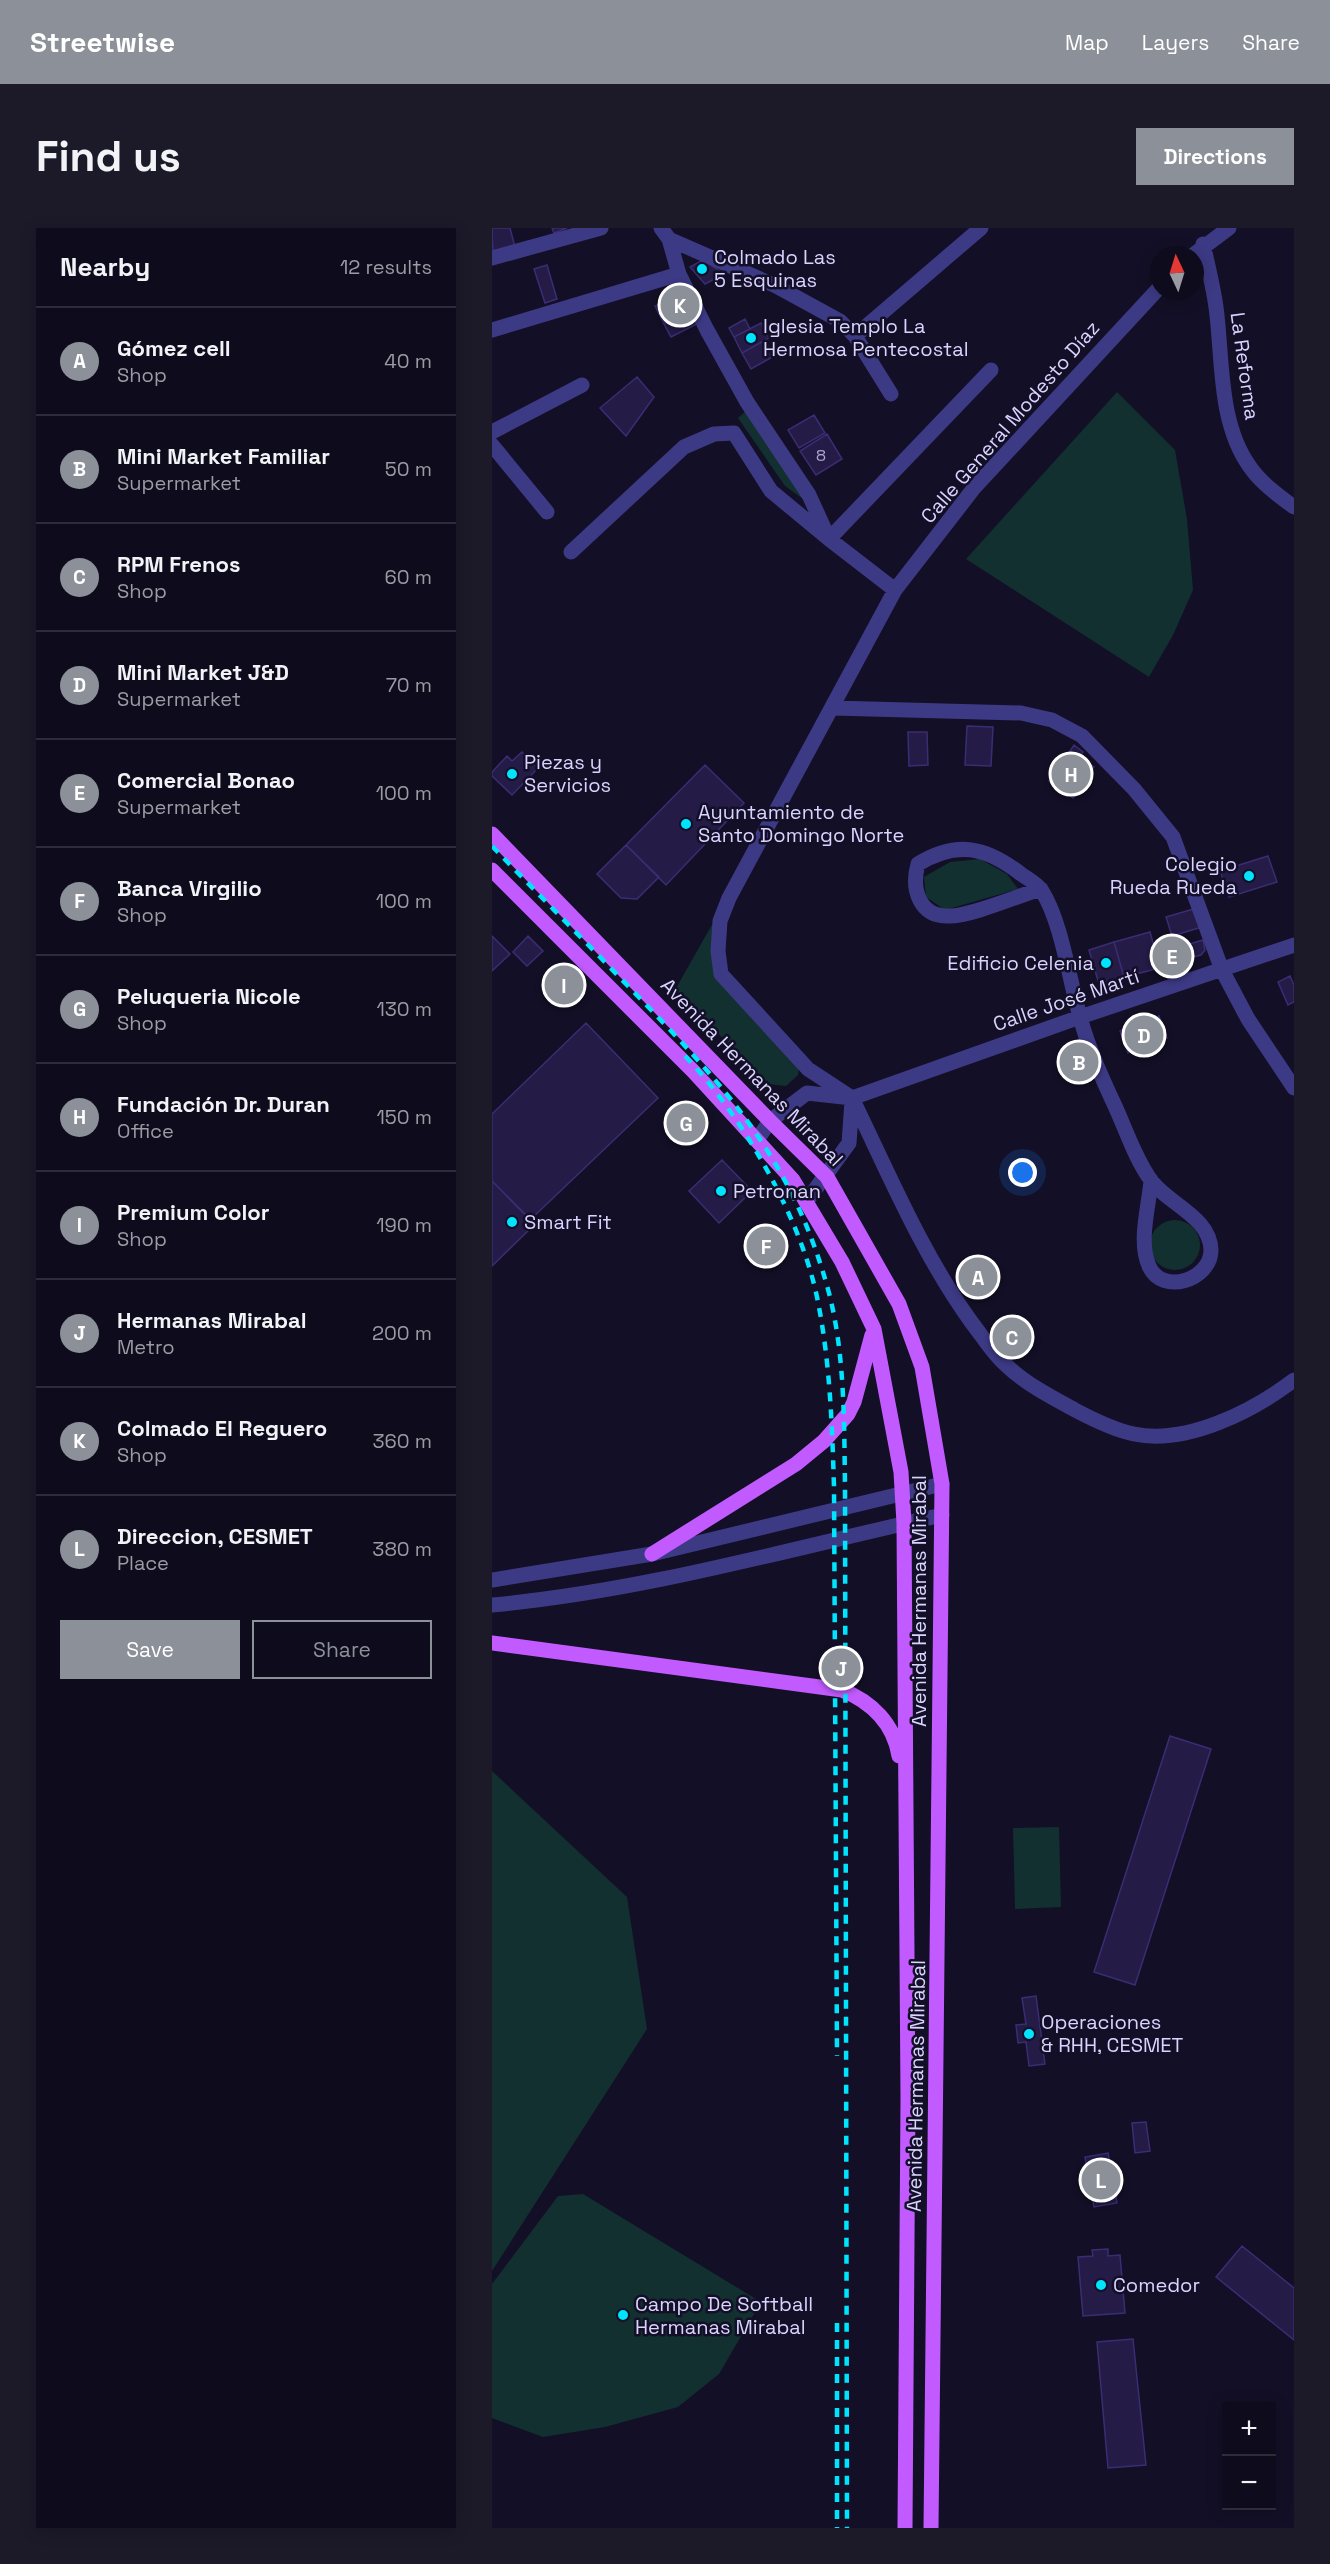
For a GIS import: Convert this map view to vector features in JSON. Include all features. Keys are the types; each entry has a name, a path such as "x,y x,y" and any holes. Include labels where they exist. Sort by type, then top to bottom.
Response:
{"main road":[{"name":"Avenida Hermanas Mirabal","path":"492,834 827,1177 899,1304 922,1367 942,1484 931,2528"},
{"name":"Avenida Hermanas Mirabal","path":"492,870 693,1071 793,1180 843,1262 874,1329 904,1494 907,1804 905,2528"},
{"path":"652,1554 796,1464 824,1441 848,1414 855,1402 874,1329"},
{"path":"492,1643 842,1690 859,1697 874,1708 896,1738 907,1804"}],"street":[{"path":"492,258 601,228"},
{"path":"855,336 981,228"},
{"path":"1204,246 1229,228"},
{"path":"665,233 776,286 840,321 855,336 891,394"},
{"path":"665,233 679,274 747,402 809,495 829,539"},
{"name":"La Reforma","path":"1204,269 1216,306 1221,372 1233,433 1250,467 1278,496 1294,507"},
{"path":"492,330 679,274"},
{"name":"Calle General Modesto Díaz","path":"852,1098 808,1069 721,974 718,951 720,921 729,898 895,590 974,488 1150,298"},
{"path":"829,539 991,370"},
{"path":"492,432 582,385"},
{"path":"571,552 684,447 723,432 734,433 771,491 895,590"},
{"path":"492,445 547,512"},
{"path":"833,708 1021,713 1053,720 1082,736 1134,789 1173,837 1222,970 1248,1019 1294,1088"},
{"path":"1041,889 951,916 935,915 921,905 915,891 914,877 918,864 935,853 959,848 981,850 1017,870 1041,889 1051,909 1080,1017 1102,1077 1151,1180 1200,1225 1210,1245 1211,1256 1206,1266 1195,1276 1180,1282 1169,1282 1156,1277 1149,1267 1145,1251 1151,1180"},
{"name":"Calle José Martí","path":"852,1098 1080,1017 1294,945"},
{"path":"757,1140 770,1121 807,1093 852,1098"},
{"path":"806,1202 827,1177 849,1143 852,1098"},
{"path":"852,1098 925,1249 954,1298 1005,1365 1041,1391 1088,1416 1134,1434 1164,1434 1196,1430 1235,1416 1294,1380"},
{"path":"492,1580 652,1554 942,1484"},
{"path":"492,1605 552,1600 703,1571 942,1515"}],"green space":[{"path":"1117,392 1175,450 1187,519 1193,590 1173,635 1149,677 966,559"},
{"path":"754,404 810,504 785,486 738,418"},
{"path":"980,859 1007,874 1018,889 945,910 926,897 924,877 950,862"},
{"path":"714,921 714,967 799,1067 798,1075 786,1086 768,1084 675,990"},
{"path":"1170,1220 1180,1220 1193,1227 1200,1240 1200,1250 1193,1263 1180,1270 1170,1270 1161,1266 1154,1259 1150,1250 1150,1240 1154,1231 1161,1224"},
{"path":"492,1771 627,1897 647,2029 492,2271"},
{"path":"1059,1827 1061,1907 1015,1909 1013,1828"},
{"name":"Campo De Softball Hermanas Mirabal","path":"583,2194 761,2302 719,2374 678,2407 605,2427 543,2437 492,2418 492,2284 558,2196"}],"building":[{"path":"492,228 510,228 515,247 493,253"},
{"path":"552,228 567,228 554,233"},
{"path":"703,260 724,274 705,284 690,267"},
{"path":"547,265 557,299 545,303 534,269"},
{"path":"683,293 692,309 664,324 655,306"},
{"path":"692,309 699,323 671,337 664,324"},
{"path":"745,319 750,329 734,337 729,328"},
{"name":"Iglesia Templo La Hermosa Pentecostal","path":"761,323 769,338 742,353 734,337"},
{"path":"765,340 774,356 751,369 742,353"},
{"path":"637,377 654,397 626,436 600,408"},
{"path":"814,415 825,433 799,448 788,430"},
{"path":"827,434 842,459 816,475 800,451"},
{"path":"967,726 993,727 991,766 965,765"},
{"path":"908,732 927,732 928,765 909,766"},
{"path":"1074,745 1083,752 1079,758 1094,767 1073,798 1049,781"},
{"name":"Piezas y Servicios","path":"522,752 538,768 512,795 492,776 492,772 507,756 512,761"},
{"name":"Ayuntamiento de Santo Domingo Norte","path":"705,765 744,803 666,885 626,845"},
{"path":"626,845 659,877 637,899 621,898 597,874"},
{"name":"Colegio Rueda Rueda","path":"1268,856 1277,882 1229,897 1220,871"},
{"path":"1197,908 1202,927 1172,936 1166,917"},
{"path":"1150,932 1160,968 1124,977 1114,942"},
{"path":"492,936 510,954 492,971"},
{"path":"528,936 543,951 527,966 513,952"},
{"path":"1203,940 1205,950 1201,955 1189,958 1186,945"},
{"name":"Edificio Celenia","path":"1114,942 1124,977 1099,984 1089,950"},
{"path":"1183,946 1187,960 1160,968 1156,953"},
{"path":"563,969 580,986 565,1001 547,984"},
{"path":"1290,976 1294,985 1294,1002 1288,1005 1278,982"},
{"path":"1159,1016 1167,1038 1128,1053 1120,1031"},
{"path":"586,1023 658,1098 530,1220 492,1181 492,1114"},
{"path":"1075,1044 1080,1047 1093,1075 1079,1081 1064,1049"},
{"path":"684,1111 698,1124 688,1134 674,1121"},
{"name":"Petronan","path":"722,1160 752,1191 719,1223 689,1191"},
{"name":"Smart Fit","path":"492,1181 535,1224 492,1266"},
{"path":"766,1240 773,1246 765,1253 759,1247"},
{"path":"1009,1319 1028,1344 1015,1354 996,1330"},
{"path":"1170,1736 1211,1749 1135,1985 1094,1972"},
{"name":"Operaciones & RHH, CESMET","path":"1036,1996 1045,2064 1029,2066 1026,2042 1018,2043 1016,2025 1026,2024 1022,1998"},
{"path":"1146,2122 1150,2151 1135,2153 1132,2123"},
{"path":"1108,2153 1117,2203 1094,2207 1085,2157"},
{"path":"1242,2246 1294,2288 1294,2340 1216,2277"},
{"name":"Comedor","path":"1108,2249 1108,2256 1120,2255 1125,2313 1083,2316 1078,2257 1093,2256 1092,2250"},
{"path":"1133,2339 1146,2465 1108,2468 1097,2342"}],"railway":[{"path":"492,846 694,1056 750,1125 796,1202 814,1245 834,1316 843,1389 845,1486 847,2528"},
{"path":"685,1056 727,1107 766,1168 783,1201 809,1266 825,1344 830,1392 834,1487 837,2056"},
{"path":"837,2323 837,2528"}],"place":[{"name":"Colmado Las 5 Esquinas","path":"702,269"},
{"name":"Colmado El Reguero","path":"680,305"},
{"name":"Iglesia Templo La Hermosa Pentecostal","path":"751,338"},
{"name":"Piezas y Servicios","path":"512,774"},
{"name":"Fundación Dr. Duran","path":"1071,774"},
{"name":"Ayuntamiento de Santo Domingo Norte","path":"686,824"},
{"name":"Colegio Rueda Rueda","path":"1249,876"},
{"name":"Comercial Bonao","path":"1172,956"},
{"name":"Edificio Celenia","path":"1106,963"},
{"name":"Premium Color","path":"564,985"},
{"name":"Mini Market J&D","path":"1144,1035"},
{"name":"Mini Market Familiar","path":"1079,1062"},
{"name":"Peluqueria Nicole","path":"686,1123"},
{"name":"Petronan","path":"721,1191"},
{"name":"Smart Fit","path":"512,1222"},
{"name":"Banca Virgilio","path":"766,1246"},
{"name":"Gómez cell","path":"978,1277"},
{"name":"RPM Frenos","path":"1012,1337"},
{"name":"Hermanas Mirabal","path":"841,1668"},
{"name":"Operaciones & RHH, CESMET","path":"1029,2034"},
{"name":"Direccion, CESMET","path":"1101,2180"},
{"name":"Comedor","path":"1101,2285"},
{"name":"Campo De Softball Hermanas Mirabal","path":"623,2315"}]}
